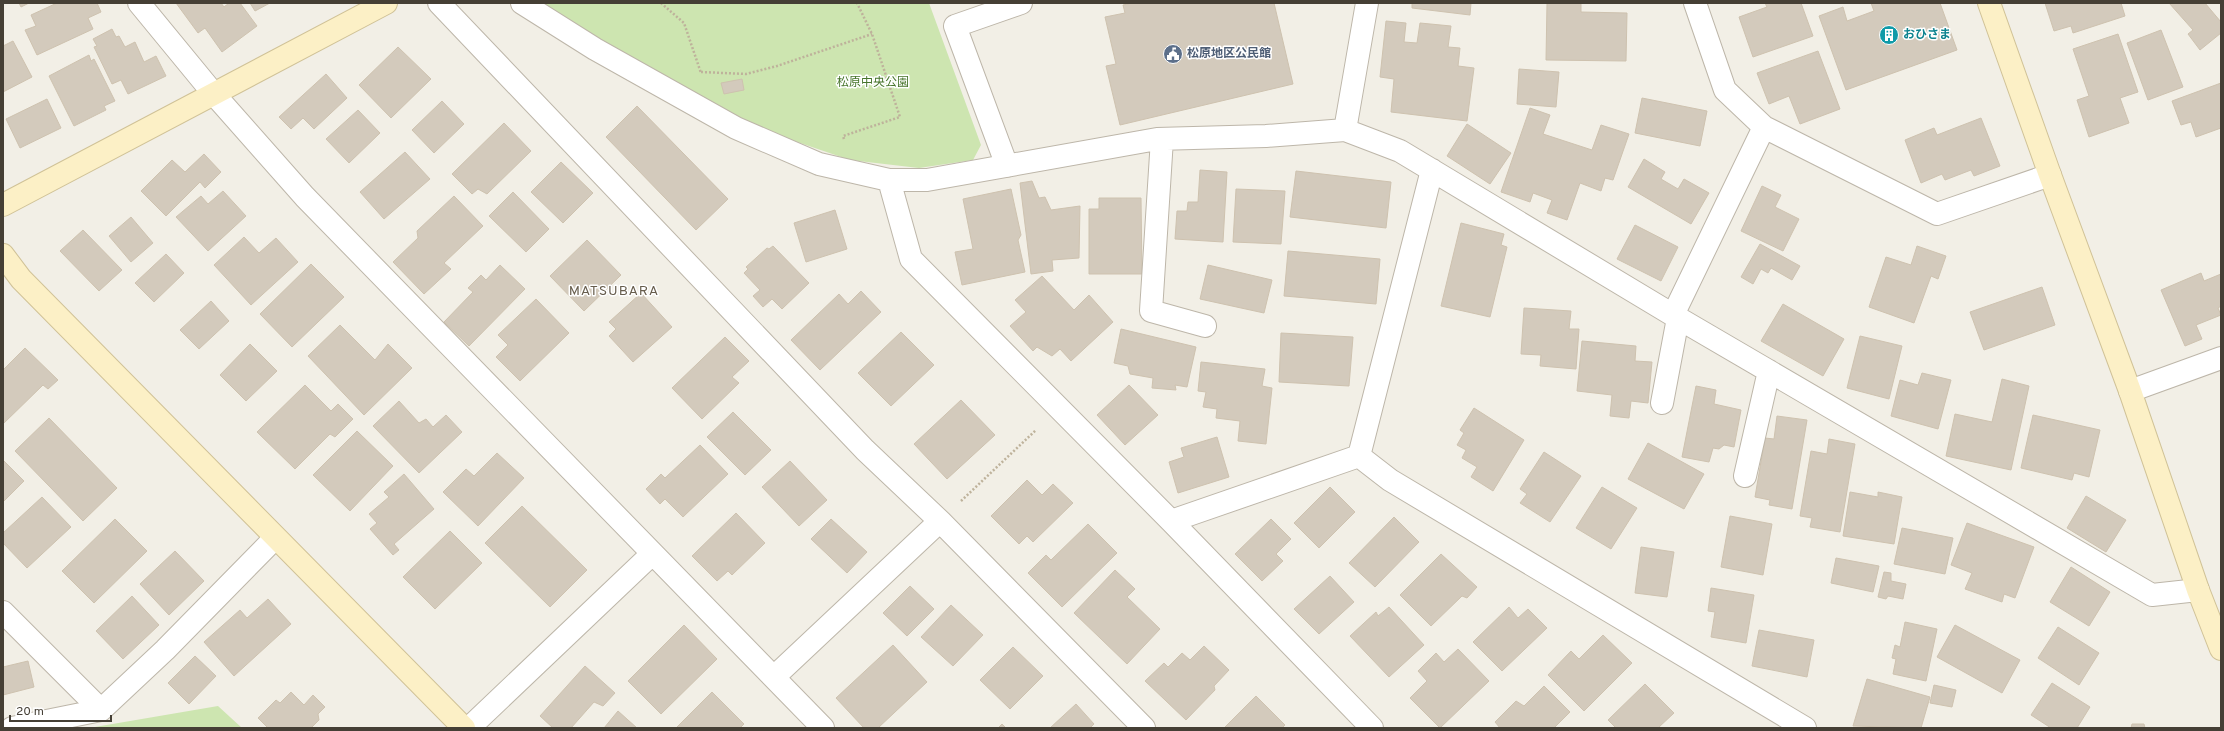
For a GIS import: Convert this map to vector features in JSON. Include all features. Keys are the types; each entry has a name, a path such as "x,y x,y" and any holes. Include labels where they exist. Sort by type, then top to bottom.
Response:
{"street":[{"path":"139,3 213,93 305,197 823,728"},
{"path":"3,205 386,3"},
{"path":"439,3 865,450 940,520 1144,728"},
{"path":"522,3 595,50 736,128 819,164 889,180 927,180 1162,139 1266,136 1345,130 1400,151 1676,317 2152,595 2198,590"},
{"path":"1007,166 955,26 1021,3"},
{"path":"1345,130 1367,3"},
{"path":"1695,3 1725,90 1764,126 1937,214 2050,175"},
{"path":"1989,3 2050,175 2130,391 2198,590 2221,649"},
{"path":"1662,403 1676,317 1764,126"},
{"path":"1162,139 1151,311 1205,326"},
{"path":"1359,456 1432,170"},
{"path":"889,180 911,259 1171,521 1372,728"},
{"path":"3,255 21,278 275,538 464,728"},
{"path":"2130,391 2221,358"},
{"path":"1745,476 1769,371"},
{"path":"1171,521 1359,456"},
{"path":"1359,456 1390,480 1805,728"},
{"path":"774,677 940,520"},
{"path":"12,728 101,710 165,650 275,538"},
{"path":"469,728 652,554"},
{"path":"3,612 101,710"}],"path":[{"path":"661,3 684,23 701,72 698,97 693,104"},
{"path":"854,172 843,136 900,117 872,34 857,3"},
{"path":"701,72 746,74 777,66 872,34"},
{"path":"940,520 1036,430"}],"green space":[{"name":"松原中央公園","path":"542,3 929,3 981,145 973,160 919,168 850,160 762,130 651,74"},
{"path":"218,706 242,728 89,728"}],"building":[{"path":"19,3 29,3 21,7"},
{"path":"57,3 97,3 101,12 88,18 93,29 37,55 25,30 36,26 31,15"},
{"path":"176,3 221,3 224,7 229,3 240,3 257,26 222,52 205,28 198,33"},
{"path":"250,3 270,3 255,11"},
{"path":"1132,3 1274,3 1293,84 1120,125 1106,66 1116,64 1105,17 1125,13 1123,5"},
{"path":"1412,3 1471,3 1470,15 1412,8"},
{"path":"1547,3 1581,3 1581,12 1627,13 1626,61 1546,60"},
{"path":"1765,3 1801,3 1813,36 1753,57 1739,17 1767,7"},
{"name":"おひさま","path":"1871,3 1940,3 1957,50 1846,90 1819,16 1843,7 1847,21 1874,11"},
{"path":"2045,3 2121,3 2125,16 2073,33 2071,26 2054,31"},
{"path":"2169,3 2205,3 2221,22 2221,33 2200,50 2188,34 2193,30"},
{"path":"1386,21 1406,23 1404,42 1417,43 1420,23 1451,26 1448,47 1460,48 1458,66 1474,68 1467,121 1391,112 1394,79 1380,77"},
{"path":"112,29 116,37 119,36 125,47 135,42 144,62 156,56 166,76 128,94 121,80 112,84 94,47 97,46 93,39"},
{"path":"2161,30 2183,87 2148,100 2127,43"},
{"path":"2118,34 2138,92 2120,98 2129,123 2089,137 2077,100 2089,96 2073,49"},
{"path":"13,41 32,77 3,92 3,46"},
{"path":"398,47 431,79 391,118 359,85"},
{"path":"1818,51 1840,109 1800,124 1789,96 1769,104 1757,73"},
{"path":"89,55 91,61 94,59 115,101 104,106 106,110 74,126 49,76"},
{"path":"1519,69 1559,72 1556,107 1517,104"},
{"path":"326,74 347,98 314,129 303,118 291,129 279,117"},
{"path":"742,79 744,90 724,94 721,83"},
{"path":"2221,83 2221,128 2196,137 2191,122 2181,125 2172,101"},
{"path":"1642,98 1707,111 1700,146 1635,133"},
{"path":"47,99 61,128 20,148 6,119"},
{"path":"442,101 464,124 434,153 412,130"},
{"path":"637,106 728,199 696,230 606,137"},
{"path":"1530,108 1550,115 1543,134 1592,150 1601,125 1629,134 1613,180 1605,178 1601,191 1580,183 1567,220 1547,213 1552,200 1533,193 1530,202 1501,192"},
{"path":"358,110 380,133 349,163 326,139"},
{"path":"1981,118 2000,166 1974,176 1971,170 1945,180 1942,174 1921,183 1905,140 1934,128 1937,135"},
{"path":"504,123 531,151 487,194 478,189 472,194 452,174"},
{"path":"1467,124 1511,153 1490,184 1447,156"},
{"path":"405,152 430,179 384,219 360,192"},
{"path":"204,154 221,172 205,188 200,182 166,216 141,191 172,160 185,172"},
{"path":"1644,159 1665,172 1661,179 1678,189 1684,179 1709,193 1691,224 1628,187"},
{"path":"561,162 593,193 563,223 531,192"},
{"path":"1200,170 1227,172 1223,242 1175,239 1177,211 1187,211 1188,202 1198,202"},
{"path":"1296,171 1391,182 1386,228 1290,217"},
{"path":"1032,181 1039,198 1045,197 1051,210 1080,206 1079,258 1052,260 1053,271 1031,274 1020,183"},
{"path":"1762,186 1781,195 1775,207 1799,219 1783,251 1741,231"},
{"path":"1011,189 1021,235 1018,240 1025,272 962,285 955,252 973,249 963,199"},
{"path":"1236,189 1285,191 1281,244 1233,242"},
{"path":"223,191 246,216 208,251 176,217 201,196 208,204"},
{"path":"513,192 549,229 526,252 489,216"},
{"path":"454,196 483,226 444,263 451,269 424,294 393,262 418,238 417,231"},
{"path":"1099,198 1141,198 1142,274 1089,274 1089,209 1099,209"},
{"path":"835,210 847,249 806,262 794,223"},
{"path":"131,217 153,243 131,262 109,236"},
{"path":"1461,223 1504,234 1501,245 1507,247 1490,317 1441,306"},
{"path":"1635,225 1678,247 1661,281 1617,259"},
{"path":"83,230 122,270 99,291 60,251"},
{"path":"244,237 259,253 276,238 298,262 251,305 214,265"},
{"path":"587,240 621,275 584,311 550,276"},
{"path":"1760,244 1800,266 1792,280 1771,268 1768,273 1761,269 1753,284 1741,277"},
{"path":"773,246 809,283 782,309 772,299 763,307 753,296 760,290 744,273 748,269 746,267 767,248 769,249"},
{"path":"1917,246 1946,256 1938,279 1931,276 1914,323 1869,307 1886,257 1911,265"},
{"path":"1288,251 1380,259 1376,304 1284,296"},
{"path":"166,254 184,273 154,302 135,283"},
{"path":"311,264 344,297 292,347 260,314"},
{"path":"500,265 525,289 469,346 444,322 473,292 468,288 481,275 486,280"},
{"path":"1208,265 1272,280 1264,313 1200,299"},
{"path":"2201,273 2204,281 2221,274 2221,306 2218,308 2221,315 2196,325 2202,339 2185,346 2161,290"},
{"path":"1042,276 1074,310 1089,295 1113,322 1071,361 1060,349 1052,356 1037,347 1033,351 1010,326 1026,312 1015,300"},
{"path":"2042,287 2055,325 1984,350 1970,312"},
{"path":"861,291 881,312 820,370 791,340 839,294 848,304"},
{"path":"641,293 672,327 633,362 609,336 616,329 609,322"},
{"path":"536,299 569,333 520,381 496,357 508,345 498,335"},
{"path":"211,301 229,321 199,349 180,330"},
{"path":"1783,304 1844,339 1823,376 1761,341"},
{"path":"1524,308 1571,311 1569,329 1579,329 1576,369 1540,366 1541,355 1521,354"},
{"path":"340,325 375,360 388,344 412,368 364,415 308,356"},
{"path":"1121,329 1196,347 1187,387 1175,385 1176,390 1152,388 1153,378 1130,374 1128,366 1114,363"},
{"path":"901,332 934,365 891,406 858,373"},
{"path":"1281,333 1353,337 1349,386 1279,382"},
{"path":"1860,336 1902,346 1889,399 1847,388"},
{"path":"725,337 749,361 732,377 739,383 702,419 672,388"},
{"path":"1582,341 1636,346 1635,361 1652,362 1648,403 1631,401 1629,418 1610,416 1612,395 1577,391"},
{"path":"250,344 277,371 246,401 220,375"},
{"path":"25,348 58,380 48,389 43,385 3,424 3,370"},
{"path":"1201,362 1265,369 1262,386 1272,388 1266,444 1238,441 1240,421 1216,418 1217,409 1203,407 1206,392 1198,391"},
{"path":"1922,373 1951,380 1938,429 1891,416 1900,380 1918,385"},
{"path":"2002,379 2029,386 2011,470 1946,456 1955,414 1992,422"},
{"path":"305,385 331,411 338,404 353,419 335,437 330,434 295,469 257,432"},
{"path":"1129,385 1158,415 1125,445 1097,415"},
{"path":"1696,386 1716,390 1714,404 1741,410 1734,447 1724,445 1719,449 1713,448 1709,462 1682,457"},
{"path":"961,400 995,435 947,479 914,444"},
{"path":"399,401 419,423 426,419 433,427 446,415 462,432 419,473 373,426"},
{"path":"1474,408 1524,440 1493,491 1471,477 1477,467 1462,458 1466,450 1457,445 1464,433 1460,430"},
{"path":"733,412 771,450 745,475 707,437"},
{"path":"2033,415 2100,430 2089,477 2074,473 2072,480 2021,468"},
{"path":"1777,416 1807,420 1792,509 1769,505 1770,500 1755,497 1765,438 1774,439"},
{"path":"49,418 117,488 83,521 15,451"},
{"path":"357,431 393,466 350,511 313,475"},
{"path":"1217,437 1229,477 1178,493 1169,462 1184,457 1181,448"},
{"path":"1829,439 1855,444 1840,532 1810,527 1812,518 1800,516 1811,451 1827,454"},
{"path":"1648,443 1704,474 1684,509 1628,479"},
{"path":"700,445 728,474 683,517 665,499 660,504 646,489 661,474 665,478"},
{"path":"1544,452 1581,476 1550,522 1520,503 1527,494 1520,489"},
{"path":"497,453 524,478 478,526 443,492 466,469 474,476"},
{"path":"3,460 24,481 3,502"},
{"path":"790,461 827,500 799,526 762,487"},
{"path":"404,474 434,509 394,544 399,550 393,555 370,529 377,523 369,514 389,497 384,492"},
{"path":"1027,480 1042,495 1053,484 1073,503 1033,542 1027,536 1019,544 991,516"},
{"path":"1330,487 1355,512 1319,548 1294,523"},
{"path":"1602,487 1637,508 1611,549 1576,528"},
{"path":"1850,492 1878,497 1878,492 1902,497 1894,544 1843,536"},
{"path":"2086,496 2126,520 2106,552 2067,528"},
{"path":"42,497 71,527 27,568 3,543 3,533"},
{"path":"522,506 587,570 550,607 485,543"},
{"path":"736,513 765,543 732,575 728,571 717,581 692,556"},
{"path":"1730,516 1772,524 1763,575 1721,567"},
{"path":"1394,517 1419,542 1375,587 1349,563"},
{"path":"115,519 147,551 94,603 62,571"},
{"path":"831,519 867,552 847,573 811,539"},
{"path":"1271,519 1291,539 1276,554 1283,561 1262,581 1235,554"},
{"path":"1967,523 2034,547 2015,598 2004,594 2002,602 1965,589 1972,573 1951,565"},
{"path":"1088,524 1117,553 1062,607 1028,573 1046,555 1051,560"},
{"path":"1902,528 1953,538 1945,574 1894,564"},
{"path":"450,531 482,563 435,609 403,577"},
{"path":"1641,547 1674,552 1667,597 1635,593"},
{"path":"175,551 204,581 169,615 140,584"},
{"path":"1441,554 1477,587 1467,598 1462,596 1431,626 1400,595"},
{"path":"1836,558 1879,566 1873,592 1831,583"},
{"path":"2071,567 2110,592 2089,626 2050,602"},
{"path":"1115,570 1135,589 1127,597 1160,629 1127,664 1074,613"},
{"path":"1884,572 1891,573 1891,581 1906,584 1903,599 1888,596 1886,599 1878,597"},
{"path":"1330,576 1354,602 1319,634 1294,609"},
{"path":"910,586 934,609 907,636 883,613"},
{"path":"1711,588 1754,595 1746,643 1711,637 1715,612 1708,611"},
{"path":"132,596 159,625 123,659 96,631"},
{"path":"268,599 291,624 234,676 204,642 240,610 247,618"},
{"path":"951,605 983,635 953,666 921,637"},
{"path":"1389,607 1424,645 1389,677 1350,636 1376,612 1378,616"},
{"path":"1509,607 1518,618 1528,609 1547,628 1502,671 1473,642"},
{"path":"1905,622 1937,629 1926,681 1893,674 1896,659 1892,658 1895,645 1900,647"},
{"path":"684,625 717,659 661,714 628,681"},
{"path":"1955,625 2020,660 2002,693 1937,657"},
{"path":"2058,627 2099,653 2079,685 2038,658"},
{"path":"1759,630 1814,640 1807,677 1752,666"},
{"path":"1603,635 1632,663 1584,711 1548,675 1571,651 1579,659"},
{"path":"893,645 927,682 878,728 864,728 836,698"},
{"path":"1204,646 1229,670 1214,686 1215,690 1186,720 1145,681 1164,663 1168,667 1182,653 1190,660"},
{"path":"1013,647 1043,676 1010,709 980,680"},
{"path":"1458,649 1489,681 1440,728 1410,698 1427,681 1418,671 1436,653 1444,662"},
{"path":"195,656 216,676 189,704 168,683"},
{"path":"28,661 34,687 3,695 3,667"},
{"path":"585,666 615,693 603,706 594,702 571,728 553,728 540,716"},
{"path":"1867,679 1930,697 1921,728 1853,726"},
{"path":"2052,683 2090,707 2077,728 2051,728 2031,715"},
{"path":"1645,684 1674,713 1658,728 1616,728 1608,720"},
{"path":"1934,685 1956,690 1952,707 1930,703"},
{"path":"1544,686 1570,712 1554,728 1500,728 1495,722 1516,701 1524,706"},
{"path":"291,692 304,705 313,695 325,707 318,714 319,720 311,728 268,728 258,718 276,700 280,703"},
{"path":"712,692 744,724 740,728 676,728"},
{"path":"1256,696 1285,725 1282,728 1224,728"},
{"path":"1076,704 1094,724 1090,728 1050,728"},
{"path":"618,711 637,728 604,728"},
{"path":"1002,724 1006,728 998,728"},
{"path":"2132,724 2144,724 2145,728 2131,728"}],"place":[{"name":"おひさま","path":"1889,35"},
{"name":"松原地区公民館","path":"1173,54"}],"district":[{"name":"MATSUBARA","path":"614,291"}]}
